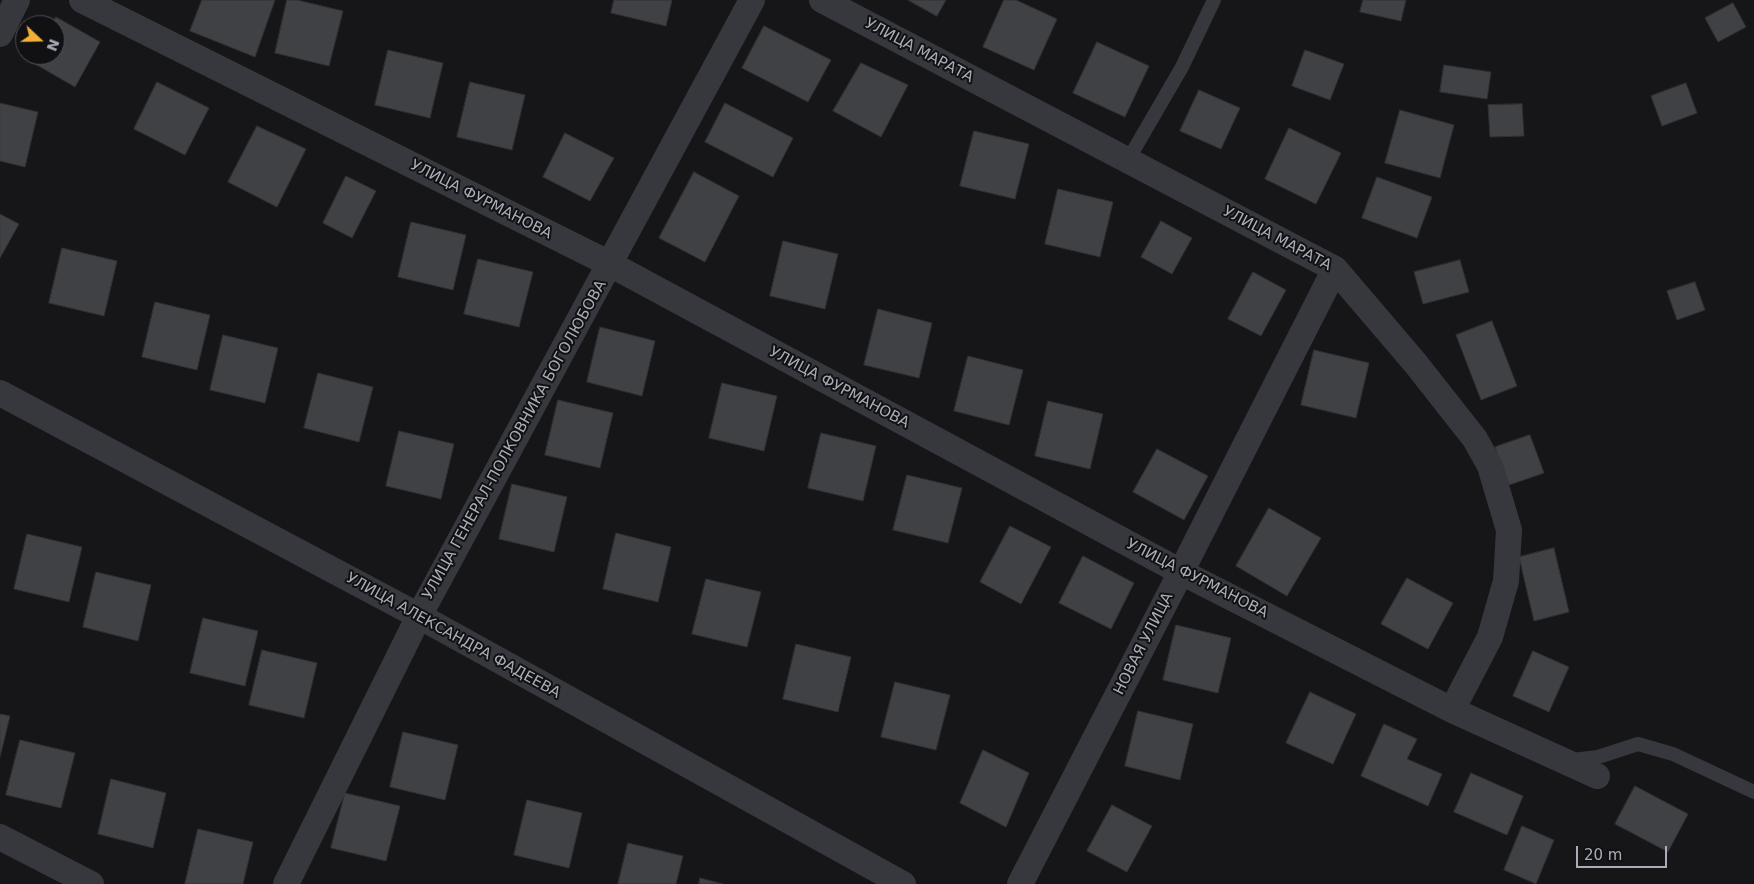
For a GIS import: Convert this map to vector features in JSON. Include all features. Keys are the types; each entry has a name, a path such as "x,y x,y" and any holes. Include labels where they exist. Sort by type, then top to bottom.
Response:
{"street":[{"path":"0,34 17,0"},
{"name":"УЛИЦА ФУРМАНОВА","path":"82,0 610,264 1181,572 1452,710 1597,776"},
{"name":"УЛИЦА ГЕНЕРАЛ-ПОЛКОВНИКА БОГОЛЮБОВА","path":"286,884 419,616 752,0"},
{"name":"УЛИЦА МАРАТА","path":"822,0 1335,269 1416,364 1475,439 1490,466 1509,530 1506,581 1490,637 1452,710"},
{"name":"НОВАЯ УЛИЦА","path":"1020,884 1335,269"},
{"name":"УЛИЦА АЛЕКСАНДРА ФАДЕЕВА","path":"0,393 419,616 903,884"},
{"path":"0,837 91,884"}],"lane":[{"path":"1128,160 1182,67 1214,0"},
{"path":"1564,761 1598,758 1638,744 1673,754 1754,792"}],"building":[{"path":"202,0 275,0 255,57 190,31"},
{"path":"287,0 297,0 343,11 329,66 275,53"},
{"path":"614,0 672,0 666,26 611,13"},
{"path":"908,0 946,0 937,16"},
{"path":"1004,0 1016,0 1057,19 1034,70 983,47"},
{"path":"1363,0 1406,0 1401,21 1360,12"},
{"path":"1733,3 1746,27 1718,42 1705,18"},
{"path":"65,22 100,42 75,87 37,65 65,65"},
{"path":"764,26 831,60 808,102 742,68"},
{"path":"1097,42 1149,66 1125,117 1073,93"},
{"path":"388,50 443,63 430,118 375,105"},
{"path":"1305,50 1344,64 1330,100 1292,86"},
{"path":"861,63 908,85 881,137 833,111"},
{"path":"1444,65 1491,72 1487,99 1440,92"},
{"path":"157,82 209,108 185,155 134,129"},
{"path":"470,82 525,95 512,150 457,137"},
{"path":"1686,83 1697,113 1662,126 1651,96"},
{"path":"1199,90 1240,108 1221,149 1180,131"},
{"path":"0,103 38,112 25,167 0,161"},
{"path":"725,103 793,138 773,177 705,142"},
{"path":"1522,104 1524,136 1490,137 1488,105"},
{"path":"1400,110 1454,125 1440,178 1385,163"},
{"path":"257,126 306,149 277,207 228,182"},
{"path":"1289,128 1341,153 1316,204 1265,179"},
{"path":"974,131 1029,144 1015,199 960,186"},
{"path":"565,133 614,158 590,201 543,177"},
{"path":"694,172 739,196 705,262 659,238"},
{"path":"346,176 376,191 352,238 323,223"},
{"path":"1377,177 1432,197 1417,238 1362,218"},
{"path":"1058,189 1113,202 1100,257 1045,244"},
{"path":"0,214 19,224 0,258"},
{"path":"1161,221 1192,238 1172,274 1141,257"},
{"path":"411,222 466,235 453,290 398,277"},
{"path":"783,241 838,254 825,309 770,296"},
{"path":"62,248 117,261 104,316 49,303"},
{"path":"478,259 533,272 519,327 464,314"},
{"path":"1460,260 1469,292 1423,304 1414,272"},
{"path":"1253,272 1286,290 1261,336 1228,319"},
{"path":"1695,282 1705,310 1677,320 1667,291"},
{"path":"155,302 210,315 197,370 142,357"},
{"path":"878,309 932,323 919,378 864,365"},
{"path":"1492,321 1517,386 1481,400 1456,335"},
{"path":"600,327 655,341 642,396 587,382"},
{"path":"223,335 278,348 265,403 210,390"},
{"path":"1314,350 1369,363 1356,418 1301,405"},
{"path":"968,356 1023,370 1009,425 954,411"},
{"path":"318,373 373,387 359,442 304,428"},
{"path":"722,383 777,396 764,451 709,438"},
{"path":"558,400 613,413 600,468 545,455"},
{"path":"1048,401 1103,414 1090,469 1035,456"},
{"path":"399,431 454,444 441,499 386,486"},
{"path":"821,433 876,446 863,501 808,488"},
{"path":"1530,435 1544,473 1509,485 1495,447"},
{"path":"1157,449 1208,476 1184,520 1133,492"},
{"path":"907,475 962,488 948,543 893,530"},
{"path":"512,484 567,497 554,552 499,539"},
{"path":"1269,508 1321,538 1287,596 1236,566"},
{"path":"1010,526 1051,547 1021,604 980,582"},
{"path":"616,533 671,547 658,602 603,589"},
{"path":"27,534 82,547 69,602 14,589"},
{"path":"1554,548 1569,612 1534,621 1519,557"},
{"path":"1083,556 1134,583 1111,629 1059,603"},
{"path":"96,572 151,585 138,641 83,627"},
{"path":"1407,578 1453,603 1428,649 1381,624"},
{"path":"706,579 761,592 747,647 692,634"},
{"path":"203,618 258,631 245,686 190,673"},
{"path":"1176,625 1231,638 1218,693 1163,680"},
{"path":"796,644 851,657 838,712 783,699"},
{"path":"262,650 317,663 304,718 249,705"},
{"path":"1533,651 1569,667 1549,712 1513,696"},
{"path":"895,682 950,695 936,750 881,737"},
{"path":"1310,692 1356,714 1333,764 1286,743"},
{"path":"1138,711 1193,724 1180,780 1125,766"},
{"path":"0,714 10,716 0,757"},
{"path":"1384,724 1417,739 1407,759 1442,774 1428,806 1361,776"},
{"path":"403,732 458,745 445,800 390,787"},
{"path":"20,740 75,753 61,808 6,795"},
{"path":"983,750 1029,773 1006,827 960,803"},
{"path":"1471,773 1523,796 1507,835 1454,812"},
{"path":"111,779 166,793 153,848 98,834"},
{"path":"1635,786 1688,814 1668,852 1615,824"},
{"path":"345,793 400,806 386,861 331,848"},
{"path":"527,800 582,813 569,868 514,855"},
{"path":"1112,805 1152,826 1127,872 1087,851"},
{"path":"1522,826 1554,840 1536,884 1504,870"},
{"path":"198,829 253,842 243,884 185,884"},
{"path":"628,843 683,856 676,884 618,884"},
{"path":"700,878 723,884 699,884"}]}
